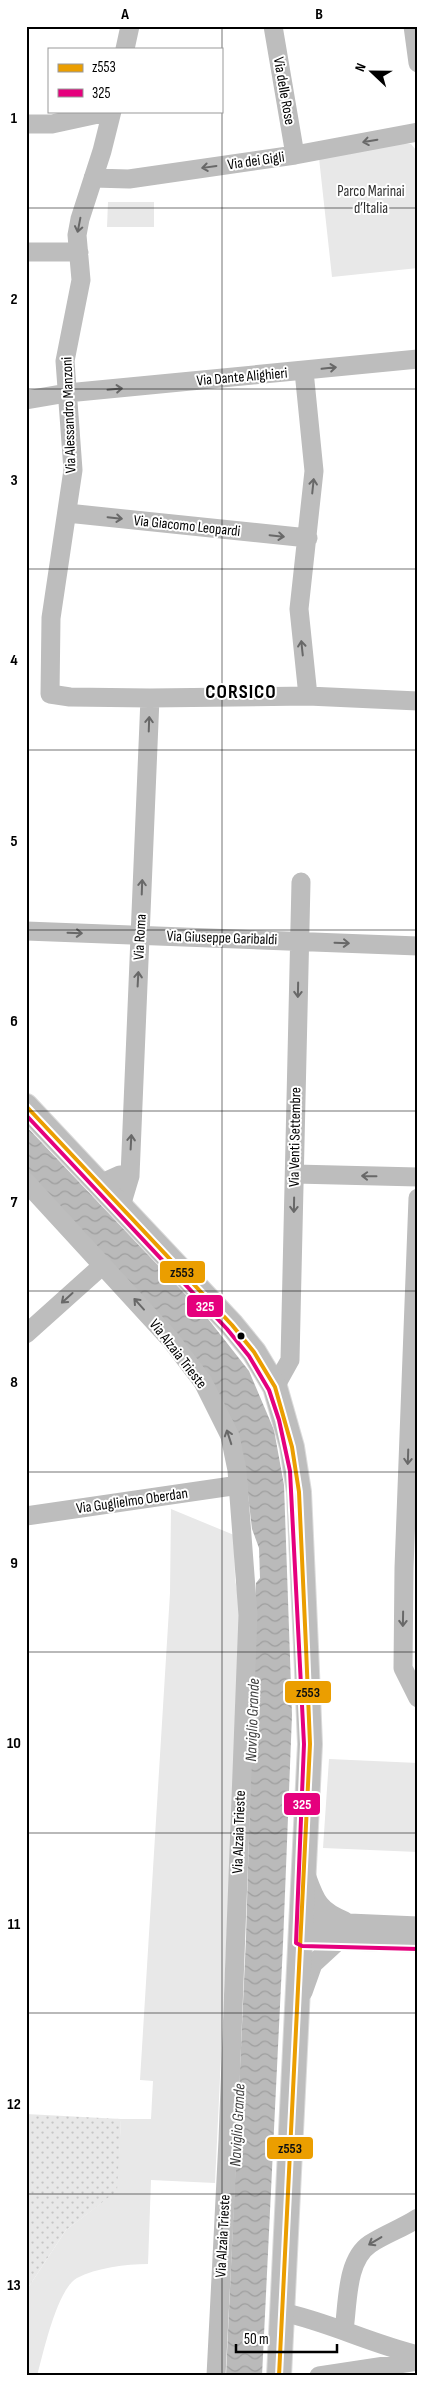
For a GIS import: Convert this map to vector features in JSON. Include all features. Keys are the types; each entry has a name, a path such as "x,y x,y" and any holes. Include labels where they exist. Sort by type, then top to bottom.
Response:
{"main road":[{"path":"26,1106 232,1325 254,1352 275,1387 292,1447 299,1492 310,1744 303,1930 279,2376"}],"street":[{"path":"125,48 130,26"},
{"name":"Via delle Rose","path":"274,26 295,155"},
{"path":"413,26 418,63"},
{"path":"26,124 52,124 107,112"},
{"name":"Via Alessandro Manzoni","path":"112,112 77,235 81,280 65,361 73,453 67,513 51,618 50,694 70,697 150,698"},
{"name":"Via dei Gigli","path":"93,178 129,179 295,155 418,132"},
{"path":"26,252 79,252"},
{"name":"Via Dante Alighieri","path":"26,400 67,393 418,359"},
{"path":"304,371 314,471 299,609 308,696"},
{"name":"Via Giacomo Leopardi","path":"67,513 308,538"},
{"path":"150,698 308,696 418,701"},
{"name":"Via Roma","path":"121,1206 128,1188 130,1176 150,698"},
{"name":"Via Venti Settembre","path":"275,1387 290,1360 301,882"},
{"name":"Via Giuseppe Garibaldi","path":"26,930 418,946"},
{"path":"294,1174 418,1177"},
{"path":"100,1184 120,1175 130,1176"},
{"name":"Via Alzaia Trieste","path":"26,1182 170,1339 203,1382 230,1436 239,1485 248,1615 228,2140 216,2376"},
{"path":"418,1198 404,1568 403,1668 418,1698"},
{"path":"26,1334 103,1265"},
{"name":"Via Guglielmo Oberdan","path":"26,1516 239,1485"},
{"path":"305,1872 318,1905 332,1916 351,1923"},
{"path":"303,1930 351,1923 418,1926"},
{"path":"303,1930 338,1941 418,1944"},
{"path":"298,2010 310,1970 318,1958 338,1941"},
{"path":"344,2330 353,2268 359,2254 380,2238 418,2218"},
{"path":"282,2312 344,2330 393,2349 418,2355"},
{"path":"319,2376 418,2361"}],"green space":[{"name":"Parco Marinai d’Italia","path":"404,143 411,144 416,150 418,268 332,277 319,158"},
{"path":"108,202 154,202 154,227 107,227"},
{"path":"171,1509 234,1535 235,1580 242,1614 215,2183 151,2180 148,2264 102,2269 77,2278 70,2284 57,2308 37,2376 26,2376 26,2291 66,2230 117,2191 121,2119 151,2119 153,2081 140,2080 170,1593"},
{"path":"329,1759 418,1763 418,1852 323,1848"},
{"path":"26,2114 121,2119 118,2191 66,2230 26,2291"}],"water":[{"name":"Naviglio Grande","path":"26,1126 205,1315 249,1371 274,1430 284,1485 292,1715 262,2376 226,2376 246,1938 256,1583 260,1578 259,1548 252,1529 247,1486 229,1422 26,1175"}],"transit line":[{"name":"z553","path":"26,1106 232,1325 254,1352 275,1387 292,1447 299,1492 310,1744 279,2376"},
{"name":"325","path":"26,1115 227,1329 249,1356 269,1390 279,1420 290,1471 304,1744 296,1943 302,1946 418,1949"}],"district":[{"name":"CORSICO","path":"241,692"}]}
